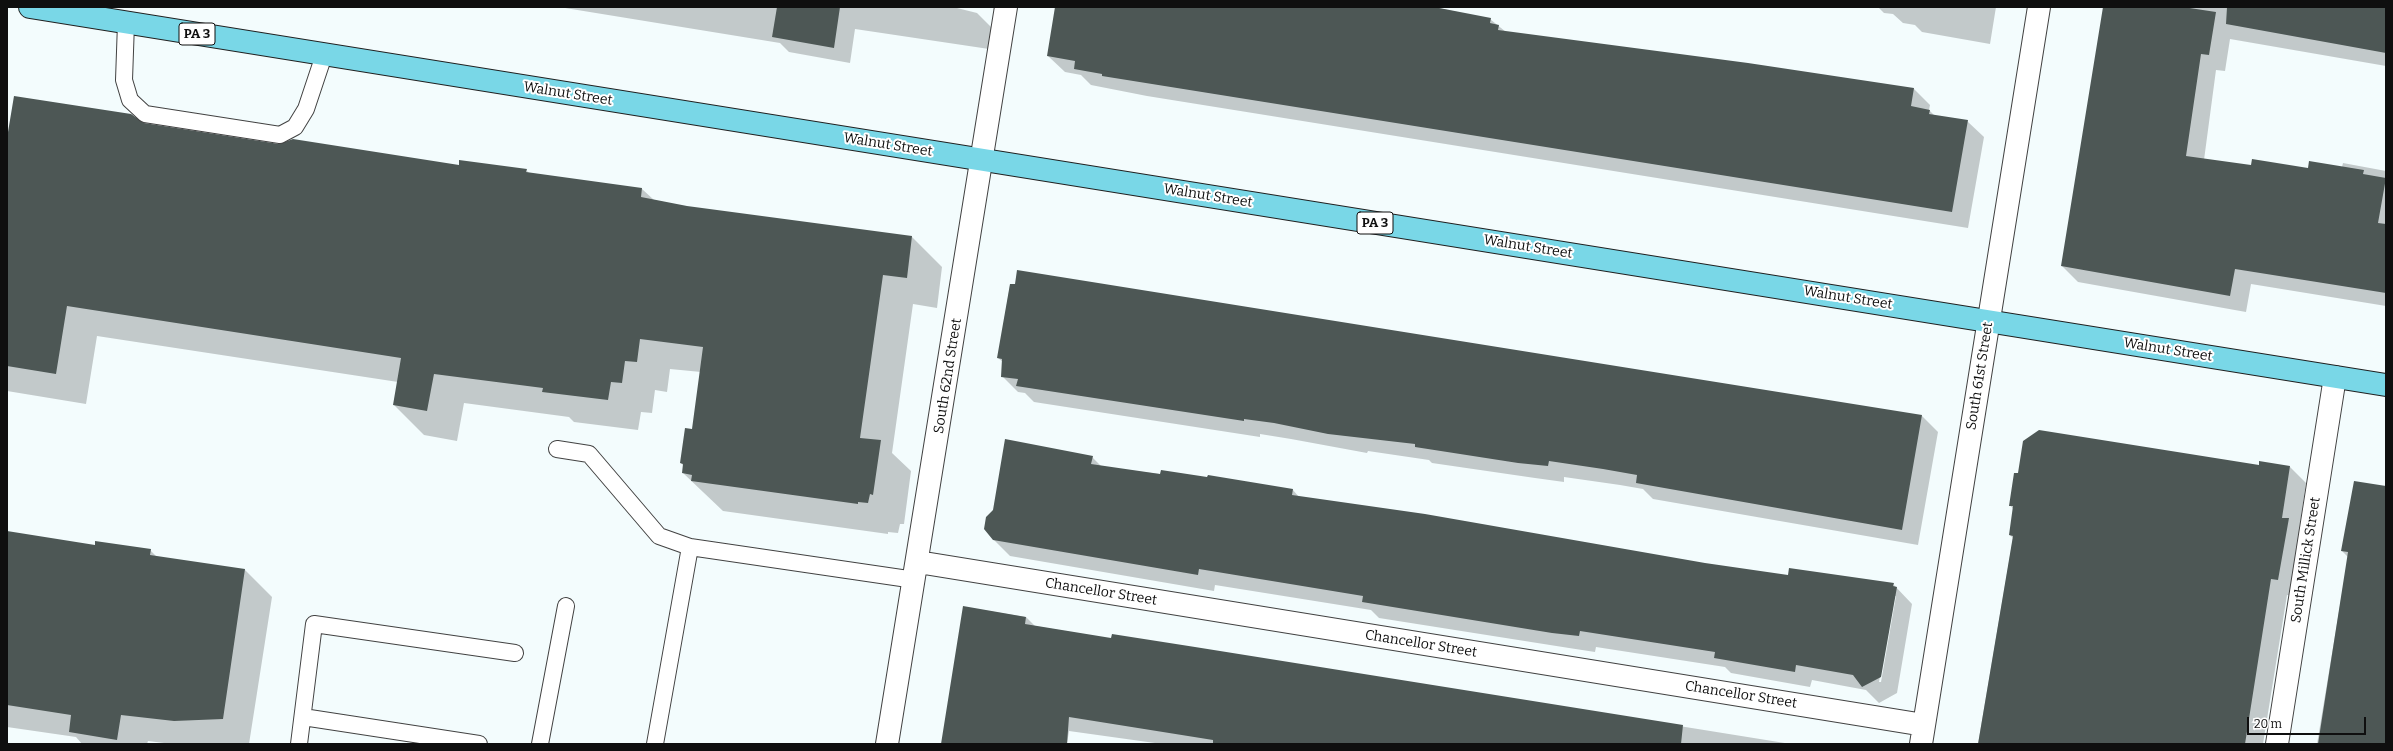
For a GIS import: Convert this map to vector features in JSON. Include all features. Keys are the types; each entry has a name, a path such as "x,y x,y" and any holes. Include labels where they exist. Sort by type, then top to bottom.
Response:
{"main road":[{"name":"Walnut Street","path":"30,7 2386,385"}],"street":[{"name":"South 62nd Street","path":"887,744 917,571 1006,7"},
{"name":"South 61st Street","path":"1923,735 2039,7"},
{"name":"South Millick Street","path":"2277,744 2335,377"},
{"name":"Chancellor Street","path":"917,571 1923,735"}],"lane":[{"path":"126,23 124,80 130,100 145,114 280,135 295,127 306,109 324,55"},
{"path":"557,449 589,454 659,536 690,547 917,571"},
{"path":"655,744 690,547"},
{"path":"540,744 566,606"},
{"path":"299,744 314,624 515,653"},
{"path":"303,717 479,744"}],"building":[{"path":"777,7 840,7 834,48 772,37"},
{"path":"1055,7 1434,7 1491,18 1490,23 1499,25 1498,30 1748,63 1914,88 1911,106 1930,110 1929,114 1968,120 1952,212 1102,76 1102,74 1074,69 1075,61 1047,56"},
{"path":"2103,7 2183,7 2216,12 2209,55 2201,54 2186,156 2251,165 2252,159 2308,168 2309,161 2364,170 2363,174 2386,178 2378,223 2386,224 2386,293 2235,269 2230,296 2061,266"},
{"path":"2227,7 2386,7 2386,53 2226,24"},
{"path":"14,96 131,114 144,123 279,144 293,139 459,165 459,160 527,169 526,172 642,188 641,197 687,206 912,236 907,278 883,275 860,438 881,440 873,495 870,494 868,503 858,502 858,504 691,481 692,475 682,473 683,464 680,463 685,428 692,429 703,347 640,339 637,362 625,361 622,383 611,382 608,400 542,392 543,388 434,374 427,411 393,405 401,358 67,306 56,374 7,366 7,138"},
{"path":"1017,270 1922,415 1902,530 1636,483 1637,475 1603,469 1549,461 1548,466 1518,463 1415,447 1415,444 1328,434 1274,423 1244,419 1244,421 1016,386 1018,379 1001,377 1002,359 997,358 1010,284 1015,284"},
{"path":"2039,430 2259,465 2259,461 2290,466 2282,518 2289,518 2278,580 2271,579 2245,744 1978,744 2013,536 2009,535 2013,506 2009,506 2014,473 2018,473 2023,441"},
{"path":"1005,439 1093,456 1091,464 1160,474 1161,470 1207,477 1208,475 1293,489 1292,495 1425,514 1705,563 1788,575 1789,568 1894,583 1893,586 1897,587 1881,677 1862,687 1853,675 1796,665 1795,672 1714,658 1715,652 1580,631 1579,636 1552,633 1362,602 1363,596 1199,569 1198,575 993,540 984,529 986,517 993,510"},
{"path":"2354,481 2386,486 2386,744 2318,744 2348,552 2341,551"},
{"path":"7,531 95,545 95,541 151,549 150,555 245,569 223,719 174,721 121,715 117,740 69,732 71,715 7,705"},
{"path":"963,606 1026,617 1025,624 1111,638 1112,634 1683,725 1681,744 1213,744 1213,740 1069,717 1067,744 941,744"}]}
